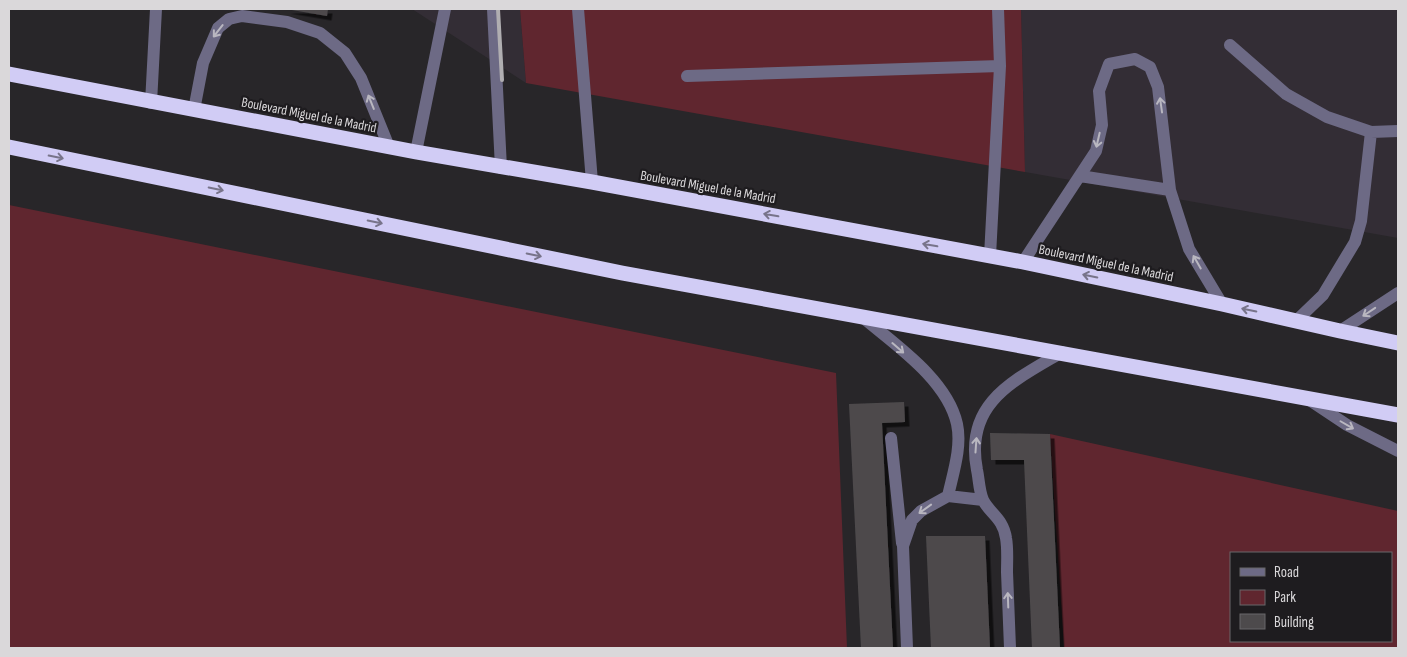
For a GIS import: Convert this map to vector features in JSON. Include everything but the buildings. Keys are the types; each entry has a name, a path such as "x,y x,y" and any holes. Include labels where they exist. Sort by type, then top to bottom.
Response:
{"highway":[{"name":"Boulevard Miguel de la Madrid","path":"9,74 501,168 592,182 1023,262 1398,343"},
{"path":"9,147 622,273 1398,415"}],"lane":[{"path":"151,102 156,9"},
{"path":"416,152 445,9"},
{"path":"493,9 501,168"},
{"path":"578,9 592,182"},
{"path":"990,256 1000,66 998,9"},
{"path":"194,110 203,62 218,28 229,19 242,16 287,22 320,33 345,53 361,78 389,147"},
{"path":"1230,45 1286,94 1326,117 1371,132 1398,131"},
{"path":"1023,262 1096,151 1102,125 1099,91 1109,64 1135,59 1150,67 1158,88 1170,190 1190,249 1222,304"},
{"path":"688,76 1000,66"},
{"path":"1296,320 1323,295 1355,242 1361,221 1371,132"},
{"path":"1080,176 1170,190"},
{"path":"1340,332 1398,292"},
{"path":"861,316 921,368 943,393 952,408 957,425 958,444 948,496"},
{"path":"1010,648 1006,537 999,519 983,500 975,462 975,447 981,416 1001,391 1019,377 1062,352"},
{"path":"1306,398 1347,425 1398,451"},
{"path":"891,438 903,546 907,648"},
{"path":"903,546 912,520 921,511 948,496 983,500"}],"shaded area":[{"path":"412,9 520,9 526,83"},
{"path":"1021,9 1398,9 1398,238 1025,172"}],"green space":[{"path":"520,9 1021,9 1025,172 526,83"},
{"path":"9,205 836,373 847,648 9,648"},
{"path":"1050,434 1398,511 1398,648 1064,648"}],"railway":[{"path":"498,9 502,80"}]}
